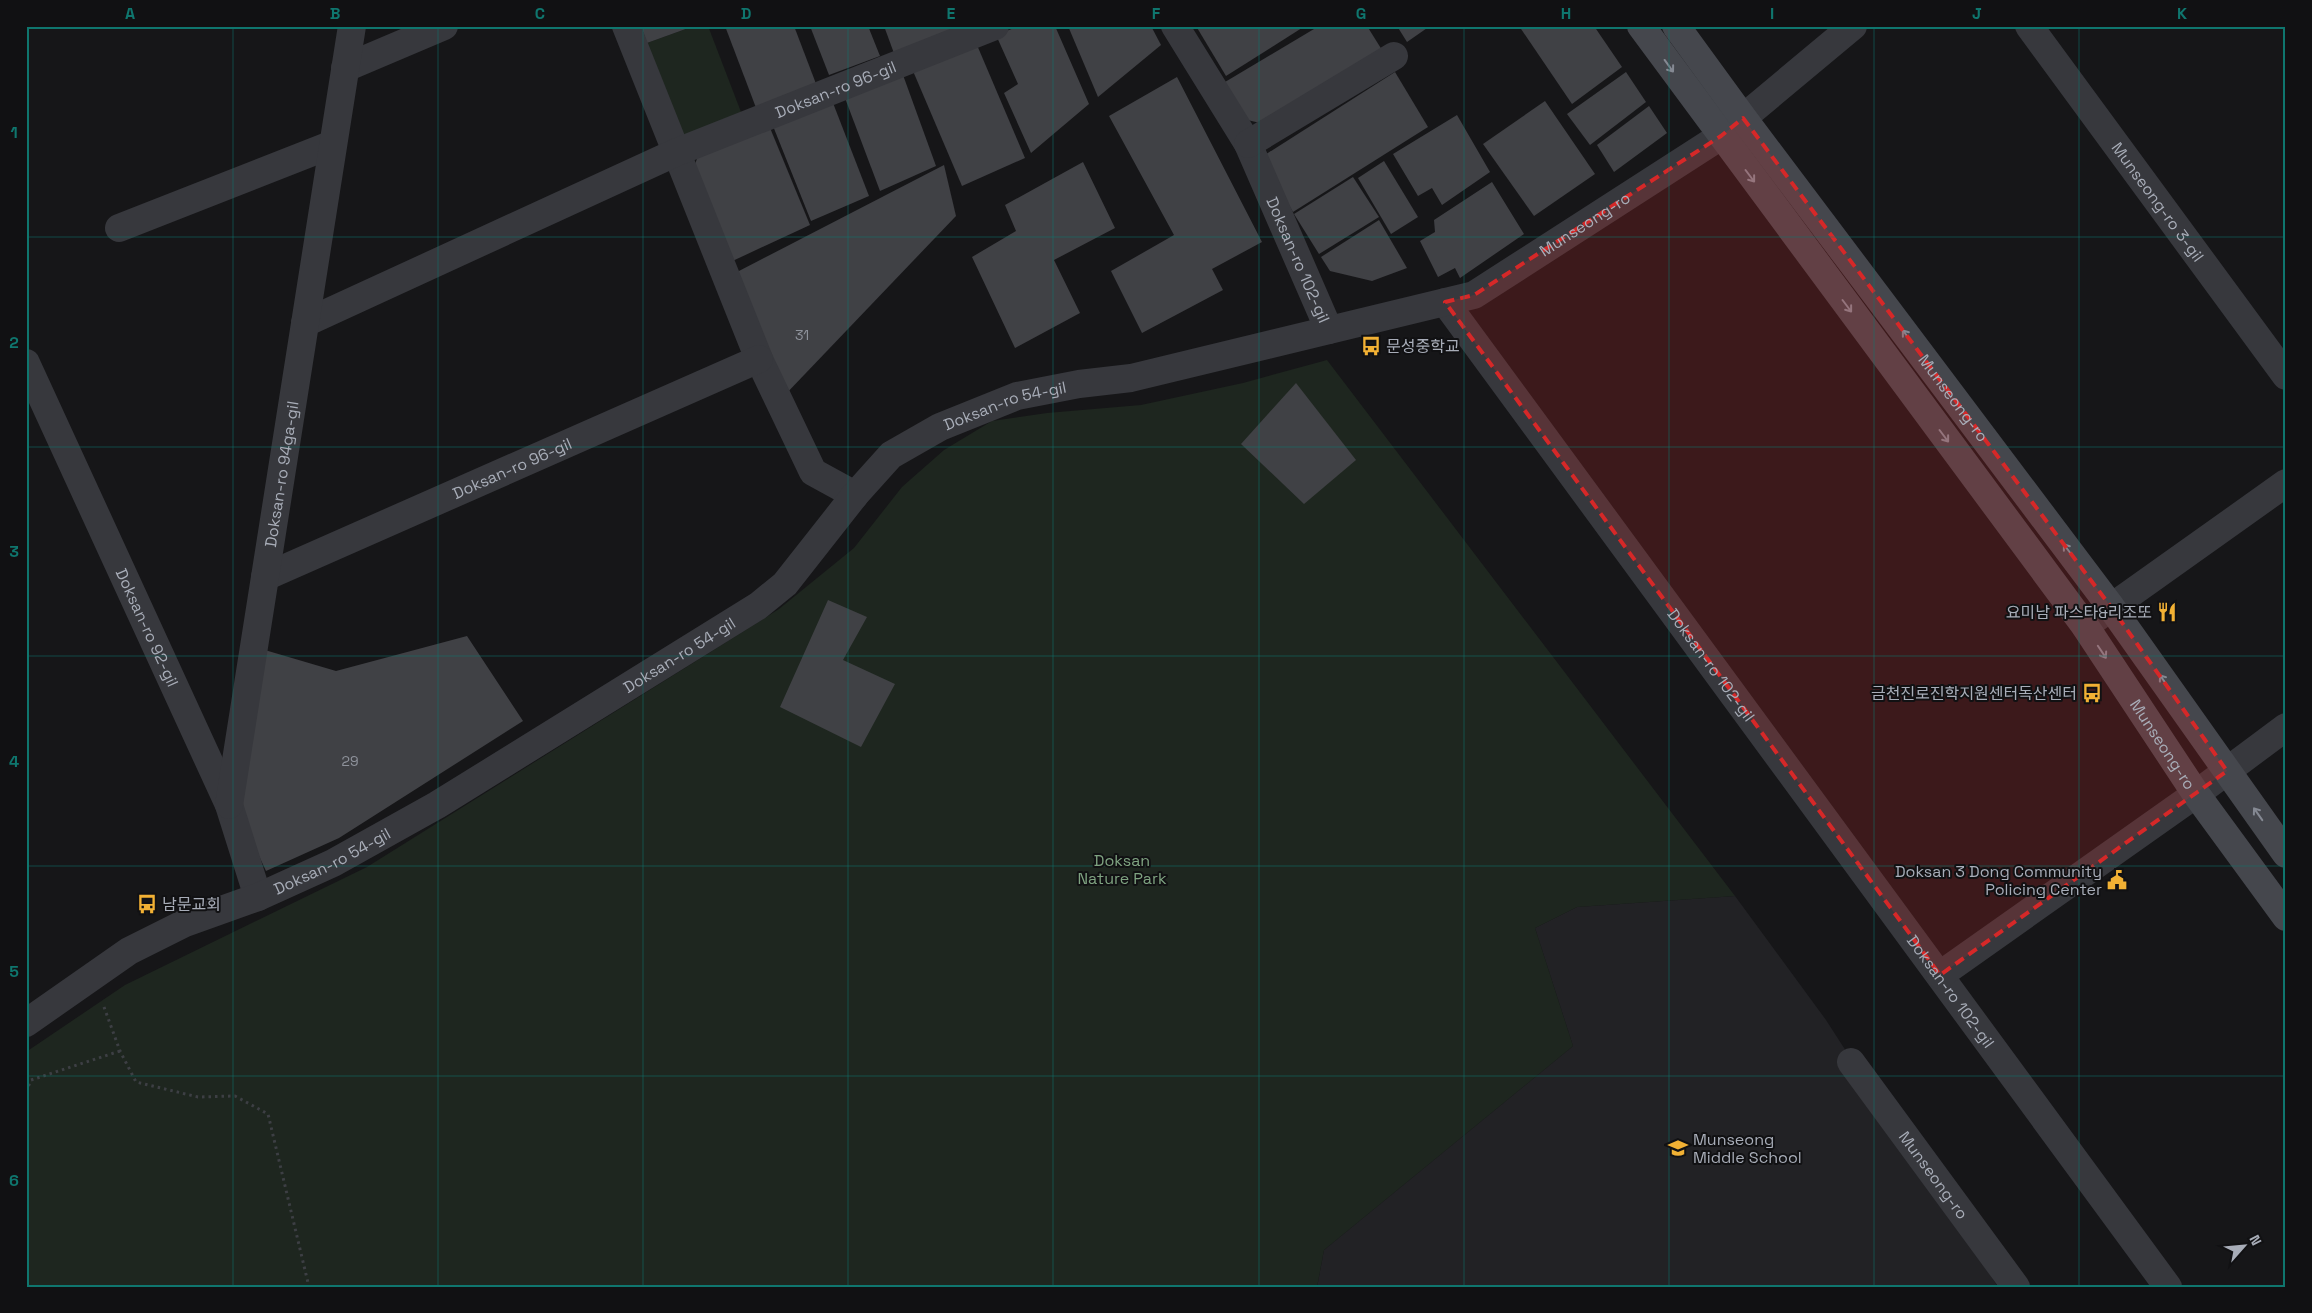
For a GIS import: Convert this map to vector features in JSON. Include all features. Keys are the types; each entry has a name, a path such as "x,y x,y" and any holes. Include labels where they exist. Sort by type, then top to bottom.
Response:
{"main road":[{"name":"Munseong-ro","path":"1641,26 2085,626 2196,794 2286,917"},
{"name":"Munseong-ro","path":"1676,26 1743,118 2112,608 2286,854"}],"street":[{"name":"Doksan-ro 94ga-gil","path":"229,804 352,26"},
{"path":"346,68 444,26"},
{"path":"626,26 760,359 813,472 855,495"},
{"name":"Doksan-ro 102-gil","path":"1176,26 1248,144 1329,330 1445,302 2168,1287"},
{"path":"1721,136 1853,26"},
{"name":"Munseong-ro 3-gil","path":"2029,26 2286,376"},
{"name":"Doksan-ro 96-gil","path":"305,323 677,152 985,28"},
{"path":"1248,144 1394,56"},
{"name":"Munseong-ro","path":"1445,302 1474,295 1721,136"},
{"path":"119,228 333,144"},
{"name":"Doksan-ro 54-gil","path":"26,1023 128,951 185,923 258,897 333,863 437,804 758,606 786,584 855,495 891,455 940,426 1017,396 1079,384 1131,378 1329,330"},
{"name":"Doksan-ro 96-gil","path":"265,577 760,359"},
{"name":"Doksan-ro 92-gil","path":"26,364 229,804 258,897"},
{"path":"2085,626 2286,483"},
{"name":"Munseong-ro","path":"1940,975 2196,794 2286,727"},
{"name":"Munseong-ro","path":"1851,1062 2016,1287"}],"path":[{"path":"93,976 120,1051 136,1082 198,1097 234,1096 268,1114 309,1287"},
{"path":"26,1092 31,1080 120,1051"}],"highlighted area":[{"path":"1743,118 2111,607 2227,771 1940,975 1445,302 1474,295 1721,136"}],"shaded area":[{"name":"Munseong Middle School","path":"1735,896 1826,1020 1998,1287 1317,1287 1324,1250 1573,1046 1535,928 1577,907"}],"green space":[{"path":"694,26 708,26 746,125 677,152 647,43"},
{"name":"Doksan Nature Park","path":"1327,360 1735,896 1577,907 1535,928 1573,1046 1324,1250 1317,1287 26,1287 26,1052 125,985 367,867 779,609 854,548 902,487 944,450 992,421 1047,413 1141,405 1243,383"}],"building":[{"path":"641,26 694,26 647,43"},
{"path":"725,26 794,26 818,89 758,113"},
{"path":"810,26 868,26 880,56 829,75"},
{"path":"884,26 962,26 895,56"},
{"path":"1019,26 1055,26 1089,104 1031,153 1004,93 1018,84 996,35"},
{"path":"1068,26 1151,26 1161,45 1098,97"},
{"path":"1196,26 1305,26 1226,76"},
{"path":"1319,26 1367,26 1382,50 1260,123 1239,118 1220,85"},
{"path":"1397,26 1430,26 1407,42"},
{"path":"1519,26 1594,26 1622,67 1572,104"},
{"path":"977,45 1025,158 962,186 913,71"},
{"path":"1395,72 1428,127 1293,212 1260,158"},
{"path":"1626,72 1646,102 1590,145 1567,114"},
{"path":"903,75 936,166 880,191 845,98"},
{"path":"1177,77 1262,242 1212,269 1223,290 1142,333 1111,271 1174,235 1109,116"},
{"path":"1545,101 1595,174 1534,216 1483,144"},
{"path":"833,103 869,196 811,221 773,126"},
{"path":"1649,106 1667,133 1614,172 1597,145"},
{"path":"1457,115 1490,172 1442,205 1432,188 1418,196 1393,154"},
{"path":"768,123 810,225 726,264 691,176 700,150"},
{"path":"1384,161 1418,217 1391,234 1358,178"},
{"path":"1083,162 1115,228 1054,260 1080,313 1015,348 972,257 1016,231 1005,205"},
{"path":"944,165 956,216 783,397 737,272"},
{"path":"1353,177 1379,217 1319,254 1294,214"},
{"path":"1492,182 1524,234 1460,278 1455,268 1438,277 1420,241 1435,232 1434,220"},
{"path":"1379,220 1407,268 1372,281 1330,271 1321,257"},
{"path":"1296,383 1356,460 1304,504 1241,444"},
{"path":"828,600 867,617 843,660 895,684 861,747 780,707"},
{"path":"467,636 523,721 339,838 266,871 234,802 258,648 336,671"}],"place":[{"name":"문성중학교","path":"1371,346"},
{"name":"요미남 파스타&리조또","path":"2167,612"},
{"name":"금천진로진학지원센터독산센터","path":"2092,693"},
{"name":"Doksan 3 Dong Community Policing Center","path":"2117,880"},
{"name":"남문교회","path":"147,904"},
{"name":"Munseong Middle School","path":"1678,1148"}]}
